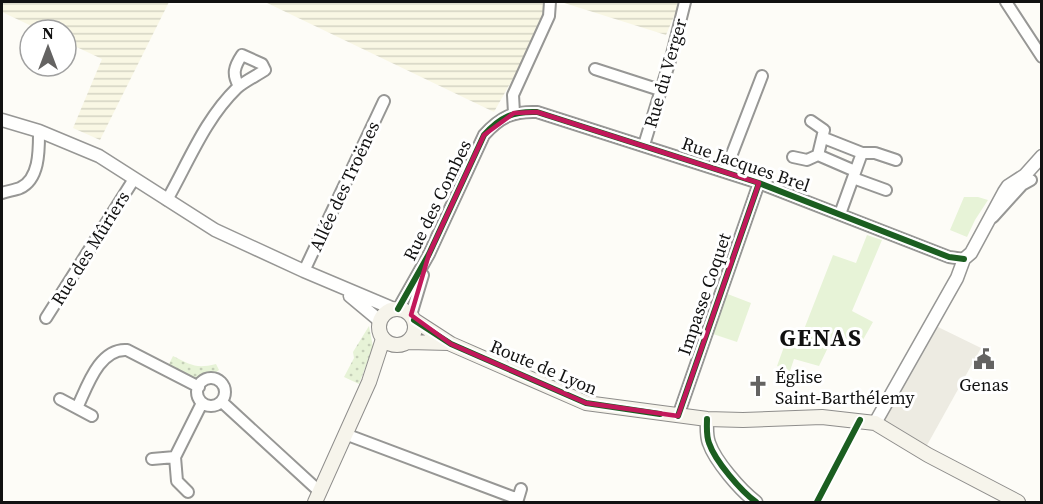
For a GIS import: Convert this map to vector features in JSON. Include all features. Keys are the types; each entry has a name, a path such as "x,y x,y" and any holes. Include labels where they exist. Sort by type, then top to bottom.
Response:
{"main road":[{"path":"317,497 369,382 383,339 379,327 380,321 388,312 404,313 415,332 369,382"},
{"name":"Route de Lyon","path":"404,313 451,344 586,404 706,419 822,417 875,423"},
{"path":"383,339 386,342 402,344"},
{"name":"Route de Lyon","path":"402,344 451,344"},
{"path":"875,423 928,455 1018,502"}],"street":[{"path":"514,113 513,94 549,16 550,2"},
{"name":"Rue du Verger","path":"644,145 685,2"},
{"path":"1006,2 1041,57"},
{"path":"596,69 660,90"},
{"path":"725,172 762,76"},
{"path":"167,200 206,127 239,86"},
{"name":"Allée des Troënes","path":"304,271 384,101"},
{"name":"Rue Jacques Brel","path":"514,113 537,112 644,145 759,183 949,257 964,259"},
{"name":"Rue des Combes","path":"404,313 484,135 495,123 514,113"},
{"name":"Route de Lyon","path":"2,120 39,131 99,156 214,230 323,280 404,313"},
{"path":"793,157 807,160 818,155 824,138 824,130 812,121"},
{"path":"2,193 21,188 27,183 39,161 39,131"},
{"path":"824,138 862,153 875,153 896,160"},
{"path":"840,214 862,153"},
{"path":"818,155 886,190"},
{"path":"875,423 957,278 964,259 971,253 1008,186 1028,178 1041,156"},
{"path":"1028,178 1041,187"},
{"name":"Rue des Mûriers","path":"46,318 134,179"},
{"name":"Impasse Coquet","path":"678,416 759,183"},
{"name":"Route de Lyon","path":"323,280 359,303 380,321"},
{"path":"77,408 95,369 112,352 119,349 127,350 199,387"},
{"path":"208,378 221,382 225,389 222,402 214,406 202,403 198,395 199,387 208,378"},
{"path":"60,399 92,416"},
{"path":"222,402 317,497"},
{"path":"188,492 177,481 175,457 202,403"},
{"path":"706,419 709,445 733,479 756,502"},
{"path":"345,434 518,499 521,489"},
{"path":"152,459 175,457"}],"highlighted area":[{"path":"537,112 759,183 678,416 586,403 451,344 411,315 429,254 484,135 514,113"}],"shaded area":[{"path":"2,2 169,2 100,140 73,128 102,59 78,48 78,18 18,20 2,12"},
{"path":"265,2 556,2 494,112"},
{"path":"561,2 680,2 666,35"},
{"path":"936,326 981,348 926,447 880,420"}],"green space":[{"path":"964,197 988,200 967,237 950,230"},
{"path":"867,235 882,240 852,311 873,322 860,345 835,333 819,366 794,359 790,371 777,366 789,333 801,337 833,255 856,263"},
{"path":"725,293 751,303 737,342 710,333"},
{"path":"369,326 373,347 359,384 344,377 354,358 353,352"},
{"path":"173,356 194,365 216,364 219,370 213,375 198,380 168,366"}],"cycle path":[{"path":"398,309 429,254 484,135 508,116 528,112 537,112 759,183 949,257 964,259"},
{"path":"678,416 759,183"},
{"path":"414,320 451,344 586,403 660,414"},
{"path":"707,419 708,440 712,450 736,483 756,502"},
{"path":"817,502 860,420"}],"place":[{"name":"Genas","path":"984,359"},
{"name":"Église Saint-Barthélemy","path":"758,386"}],"district":[{"name":"GENAS","path":"821,337"}]}
